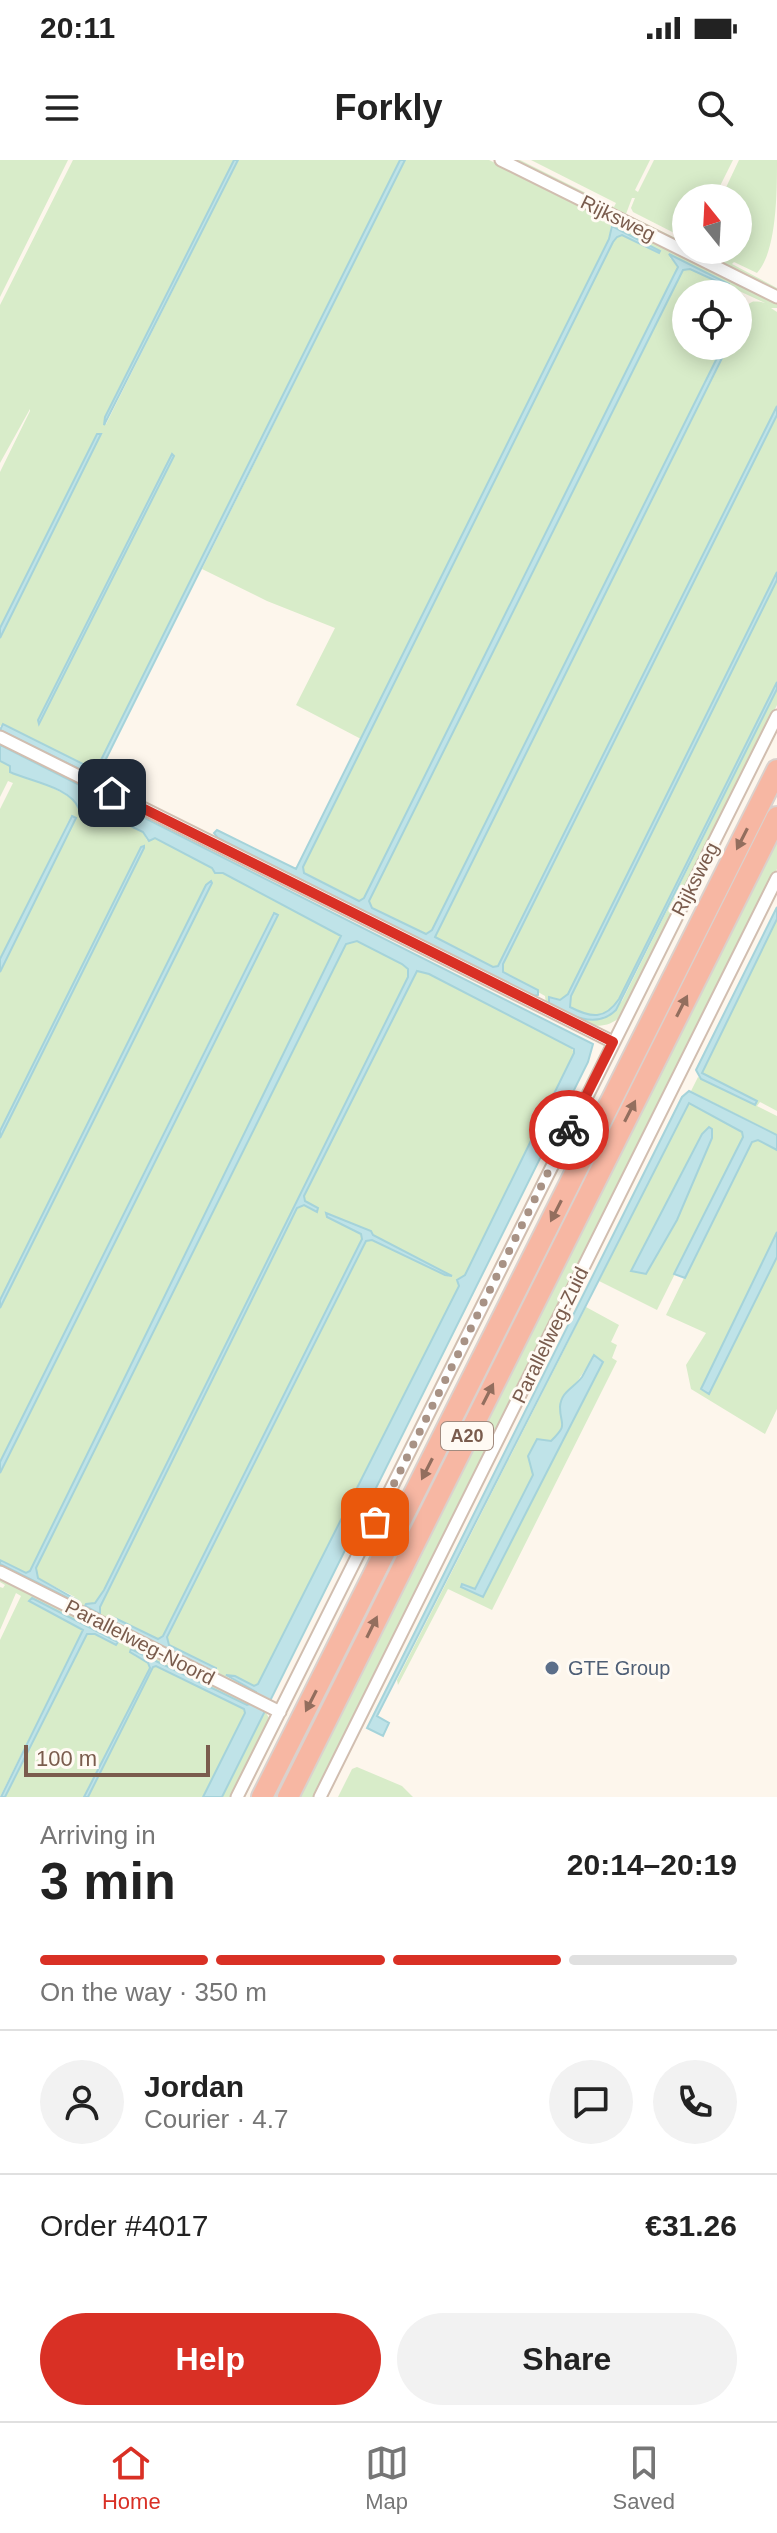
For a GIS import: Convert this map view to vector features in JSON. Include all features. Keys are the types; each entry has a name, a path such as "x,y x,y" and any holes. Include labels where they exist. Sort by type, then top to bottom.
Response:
{"highway":[{"name":"Rijksweg","path":"262,1797 777,770"},
{"name":"A20","path":"288,1797 777,817"}],"street":[{"name":"Rijksweg","path":"501,160 777,297"},
{"name":"Rijksweg","path":"613,1042 777,716"},
{"path":"0,737 613,1042 276,1711 237,1797"},
{"name":"Parallelweg-Zuid","path":"320,1797 777,878"},
{"name":"Parallelweg-Noord","path":"0,1572 276,1711"}],"green space":[{"path":"0,160 68,160 0,297"},
{"path":"73,160 234,160 105,417 106,424 238,160 400,160 98,766 93,769 0,726 0,638 101,434 97,434 0,628 0,472 30,409 0,463 0,305"},
{"path":"405,160 489,160 672,250 672,259 668,257 678,267 360,901 304,873 302,867 613,242 622,235 658,253 611,226 609,239 361,739 296,705 335,628 267,601 202,569"},
{"path":"509,160 520,160 614,207 616,203 531,160 650,160 635,190 638,192 654,160 733,160 721,184 672,184 672,232 633,212 631,208 635,198 632,198 626,214 672,236 672,241"},
{"path":"739,160 777,160 772,236 769,251 757,273 738,264 752,264 752,184 728,184"},
{"path":"684,264 701,264 734,280 719,280"},
{"path":"719,264 732,264 777,288 777,292"},
{"path":"690,269 713,280 678,280 683,270"},
{"path":"752,289 777,301 777,308 771,308 777,312 777,406 498,966 493,967 434,937 721,360 752,360 752,302 765,303 752,297"},
{"path":"672,292 672,360 716,360 432,930 426,934 372,908 368,901"},
{"path":"777,415 777,572 568,994 560,1000 552,997 568,1012 580,1017 603,1018 622,1001 777,689 777,705 623,1014 614,1022 604,1025 585,1023 546,1004 545,996 501,968"},
{"path":"777,580 777,682 619,999 603,1014 591,1015 578,1011 570,1007 571,996"},
{"path":"0,761 10,766 10,773 31,777 74,799 78,808 87,805 143,832 147,840 155,838 216,873 223,873 342,936 30,1571 26,1573 0,1560 0,1473 278,915 273,913 0,1462 0,1308 212,883 206,885 0,1300 0,1138 144,848 141,847 0,1131 0,972 76,818 71,816 0,959 0,809 13,783 8,781 0,797"},
{"path":"777,782 777,796 278,1797 271,1797"},
{"path":"777,841 777,869 314,1797 300,1797"},
{"path":"777,919 777,1111 760,1102 757,1106 777,1116 777,1135 691,1091 698,1077 756,1103 701,1073"},
{"path":"357,941 402,964 408,969 408,977 104,1590 95,1603 86,1606 101,1613 99,1607 297,1208 304,1205 317,1211 318,1208 305,1201 304,1196 417,971 429,974 570,1045 574,1053 465,1275 457,1280 459,1286 258,1684 254,1686 235,1676 227,1677 256,1692 256,1696 0,1569 0,1564 70,1599 75,1597 38,1578 36,1568 346,944","holes":["326,1213 371,1231 450,1277 371,1240 366,1241 167,1637 169,1645 215,1668 115,1619 158,1639 163,1637 362,1239 361,1234 327,1217"]},
{"path":"689,1103 742,1132 743,1137 657,1310 599,1281","holes":["688,1191 677,1220 632,1271 662,1213"]},
{"path":"758,1140 777,1150 777,1232 701,1388 710,1393 777,1257 777,1409 765,1434 691,1389 686,1365 706,1333 666,1315 745,1153 752,1142"},
{"path":"586,1307 619,1325 611,1342 617,1345 612,1358 617,1361 492,1610 448,1589 398,1685 397,1680","holes":["595,1355 603,1362 483,1597 461,1586 474,1589 533,1475 528,1456 537,1440 551,1441 555,1437 562,1422 560,1407"]},
{"path":"0,1574 253,1703 248,1705 233,1699 131,1650 135,1656 149,1663 150,1668 84,1797 5,1797 87,1634 118,1643 32,1599 83,1630 0,1797 0,1640 21,1596 16,1593 0,1630 0,1587 5,1585 0,1582"},
{"path":"153,1667 162,1667 243,1709 245,1713 203,1797 88,1797"},
{"path":"265,1711 269,1718 231,1797 222,1797"},
{"path":"357,1767 402,1786 413,1797 338,1797 352,1769"}],"water":[{"path":"234,160 238,160 104,425 105,417"},
{"path":"400,160 405,160 100,771 116,780 114,786 0,730 3,724 93,769 98,766"},
{"path":"612,226 660,251 622,235 613,242 303,867 304,873 359,901 364,898 678,267 676,264 689,264 721,280 690,269 683,270 678,280 672,280 672,292 369,901 372,908 426,934 432,930 716,360 721,360 435,937 493,967 498,966 777,406 777,415 503,964 503,972 538,990 538,995 533,996 218,838 214,833 217,830 296,869 609,239"},
{"path":"97,434 101,434 0,638 0,628"},
{"path":"172,454 174,456 39,724 38,720"},
{"path":"777,572 777,580 571,996 570,1007 597,1015 608,1011 619,999 777,682 777,689 616,1010 608,1016 591,1020 565,1012 549,1003 549,997 560,1000 568,994"},
{"path":"0,745 593,1044 588,1062 270,1701 263,1708 265,1711 222,1797 203,1797 245,1713 244,1709 156,1666 88,1797 84,1797 150,1668 148,1663 130,1652 131,1649 247,1705 254,1703 256,1692 226,1675 254,1686 258,1684 459,1286 457,1280 465,1275 574,1049 429,974 417,971 304,1196 305,1201 318,1208 317,1212 304,1205 297,1208 100,1607 100,1614 85,1606 95,1603 104,1590 408,977 408,969 402,964 357,941 346,944 36,1568 38,1578 75,1599 0,1564 0,1560 26,1573 30,1571 341,936 223,873 215,873 212,868 155,838 149,841 143,832 87,805 79,809 75,801 59,790 10,772 10,766 0,761"},
{"path":"72,816 76,818 0,972 0,959"},
{"path":"144,848 0,1138 0,1131"},
{"path":"211,881 0,1308 0,1300 206,885"},
{"path":"777,907 777,919 702,1073 757,1101 755,1105 701,1079 696,1070"},
{"path":"274,913 278,915 0,1473 0,1462"},
{"path":"689,1091 777,1135 777,1150 758,1140 752,1142 685,1278 674,1274 743,1137 742,1132 689,1103 377,1716 389,1723 383,1736 367,1728 682,1097"},
{"path":"709,1127 712,1138 677,1220 646,1274 631,1271 702,1134"},
{"path":"326,1213 371,1231 373,1235 452,1276 372,1240 366,1241 167,1637 169,1645 216,1668 212,1671 113,1622 115,1618 158,1639 163,1636 362,1239 361,1234 327,1217"},
{"path":"777,1232 777,1257 709,1394 701,1389"},
{"path":"594,1355 603,1362 483,1597 461,1587 462,1584 475,1589 533,1475 528,1456 537,1439 551,1441 560,1431 563,1397 582,1377"},
{"path":"32,1598 118,1642 116,1645 95,1634 87,1634 5,1797 1,1797 83,1630 29,1601"}],"way so far":[{"path":"375,1522 569,1130"}],"place":[{"name":"GTE Group","path":"552,1668"}],"route":[{"path":"112,793 613,1042 569,1130"}]}
